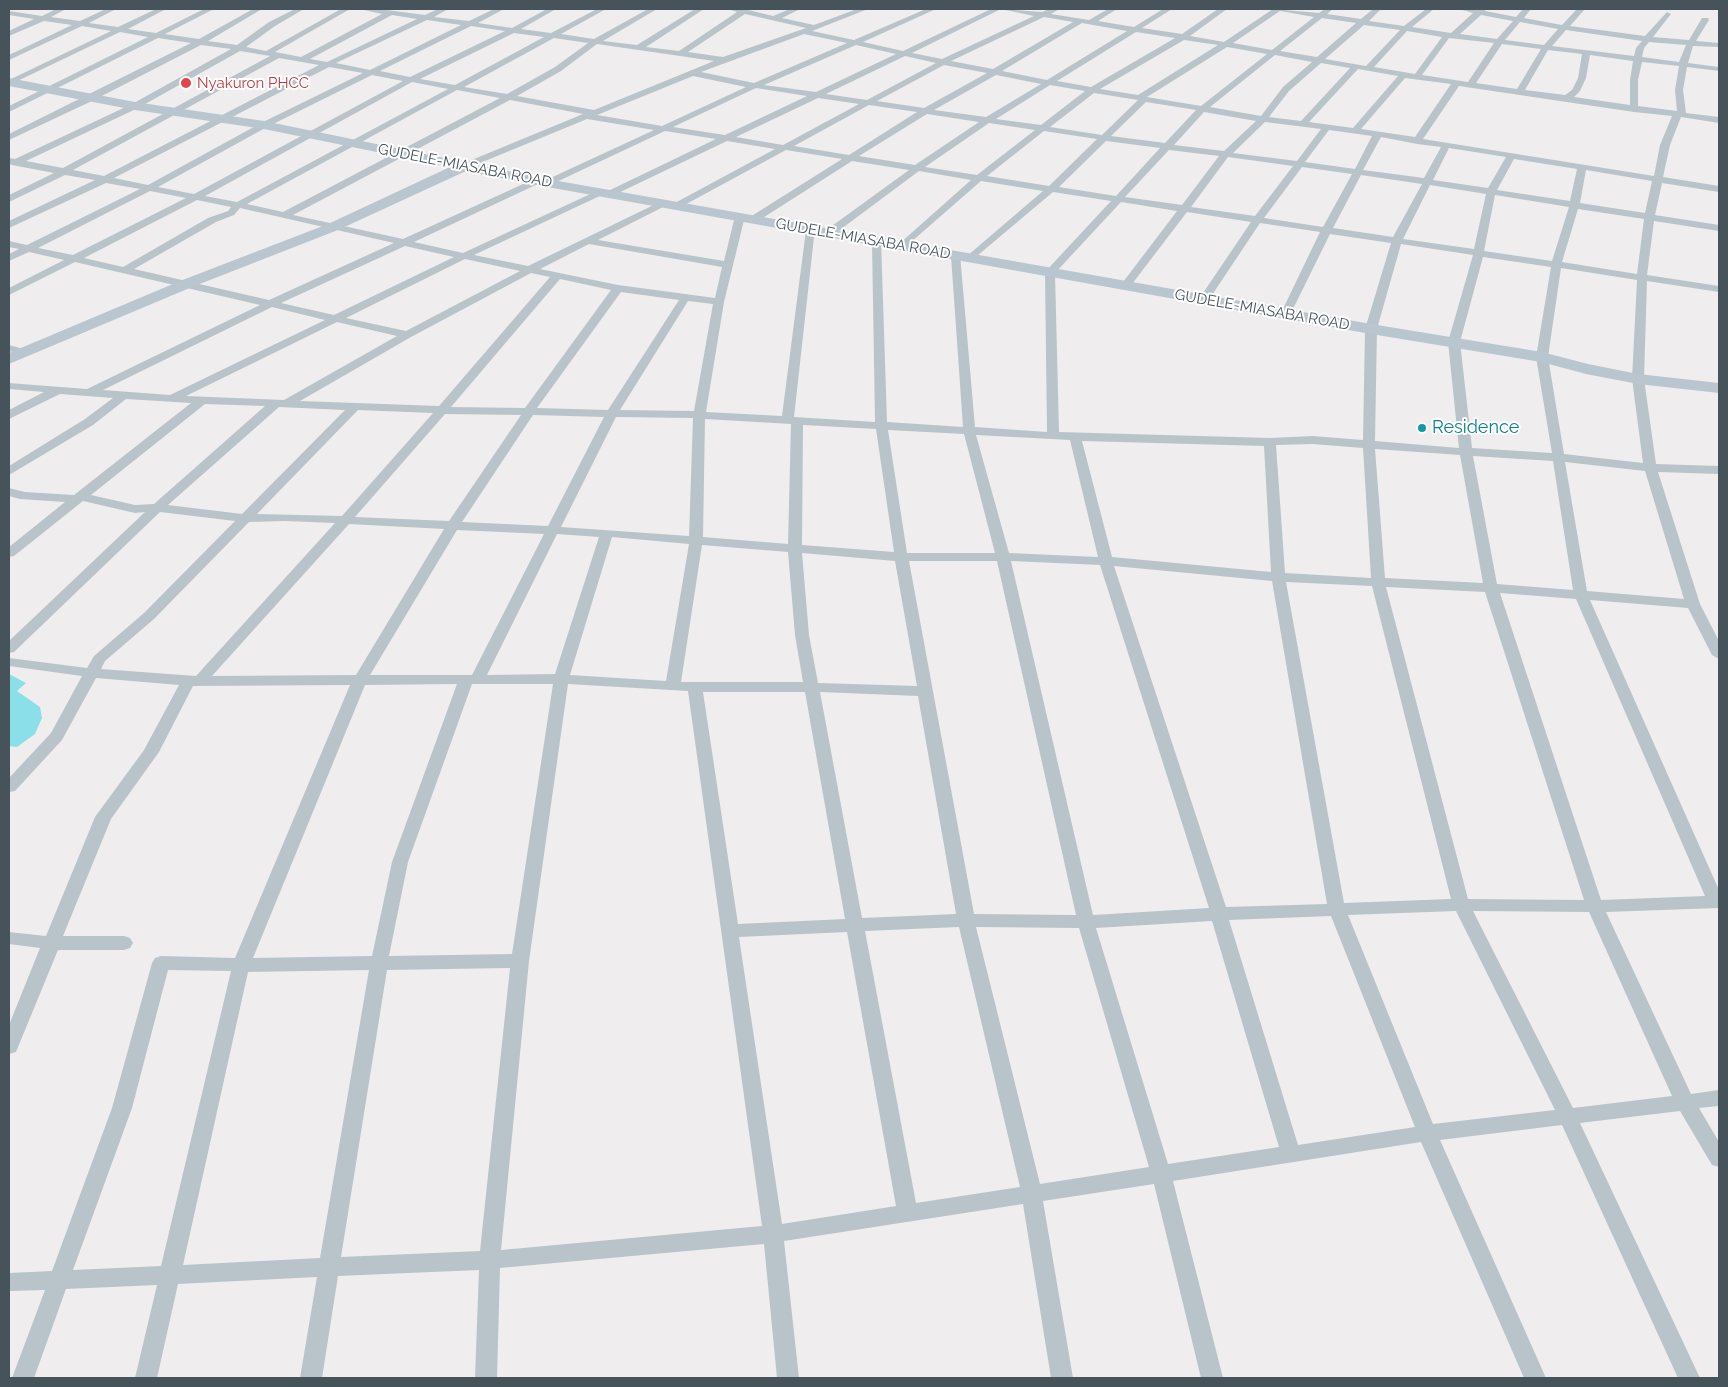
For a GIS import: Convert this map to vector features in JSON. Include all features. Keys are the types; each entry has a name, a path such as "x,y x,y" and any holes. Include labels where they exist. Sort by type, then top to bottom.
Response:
{"street":[{"path":"9,34 62,9"},
{"path":"9,58 112,9"},
{"path":"9,82 162,9"},
{"path":"9,109 160,36 210,9"},
{"path":"9,137 91,98 200,42 258,9"},
{"path":"11,163 135,106 239,48 272,24 300,9"},
{"path":"9,199 175,111 346,9"},
{"path":"364,9 390,11 424,18 724,60"},
{"path":"9,225 104,180 328,64 444,9"},
{"path":"9,258 149,188 253,133 264,125 500,9"},
{"path":"9,292 195,197 412,79 552,9"},
{"path":"124,271 212,220 231,213 236,210 238,205 457,88 550,35 602,9"},
{"path":"285,215 509,97 558,68 594,42 653,9"},
{"path":"638,48 700,9"},
{"path":"774,18 796,9"},
{"path":"13,353 333,227 465,166 589,114 724,60 864,9"},
{"path":"88,393 400,242 542,182 853,42 932,9"},
{"path":"172,399 464,256 605,193 997,9"},
{"path":"1005,9 1417,77 1719,120"},
{"path":"9,649 157,508 281,403 531,269 670,205 786,148 943,62 1055,9"},
{"path":"673,686 696,541 699,415 719,302 728,265 747,218 925,111 1085,22 1114,9"},
{"path":"829,233 917,168 988,120 1046,82 1168,9"},
{"path":"904,246 979,178 1092,90 1183,37 1223,9"},
{"path":"1212,1378 1161,1173 1086,922 1003,557 969,431 964,257 1051,189 1142,99 1278,9 1450,35 1719,69"},
{"path":"1052,436 1050,272 1120,198 1165,146 1202,109 1329,9"},
{"path":"1125,286 1226,154 1263,119 1286,89 1361,21 1378,9"},
{"path":"1368,68 1406,28 1430,9"},
{"path":"1463,9 1481,10 1566,28 1719,45"},
{"path":"1471,84 1500,41 1527,9"},
{"path":"1520,91 1546,47 1566,28 1581,9"},
{"path":"680,54 738,10 814,27"},
{"path":"1417,77 1450,35 1481,10"},
{"path":"303,59 390,11"},
{"path":"9,13 303,59 509,97 662,129 1120,198 1257,221 1557,263 1719,289"},
{"path":"1634,109 1634,80 1640,48 1668,14"},
{"path":"1705,20 1685,53 1679,90 1682,113 1678,115 1665,145 1649,218 1642,276 1638,379 1650,468 1693,604 1719,655"},
{"path":"803,31 903,54 1142,99 1263,119 1378,134 1719,189"},
{"path":"1567,98 1576,91 1582,78 1586,52"},
{"path":"1303,124 1357,66"},
{"path":"693,73 754,86 1165,146 1427,181 1719,228"},
{"path":"1355,131 1404,74"},
{"name":"GUDELE-MIASABA ROAD","path":"9,82 135,106 264,125 542,182 670,205 1286,313 1371,330 1542,357 1586,369 1638,379 1719,388"},
{"path":"1417,141 1457,82"},
{"path":"1204,299 1257,221 1327,127"},
{"path":"1286,313 1326,231 1378,134"},
{"path":"1446,146 1397,240 1371,330 1369,444 1378,582 1461,905 1567,1115 1689,1378"},
{"path":"1511,156 1491,192 1479,252 1454,342 1466,452 1491,588 1595,906 1684,1102 1719,1159"},
{"path":"11,163 238,205 464,256 618,288 719,302"},
{"path":"730,931 966,920 1086,922 1219,914 1461,905 1595,906 1718,902 1581,595 1542,357 1557,263 1574,206 1582,168"},
{"path":"812,230 792,421 795,549 802,635 853,925 908,1212"},
{"path":"589,241 728,265"},
{"path":"877,242 881,425 901,557 966,920 1032,1194 1062,1378"},
{"path":"9,244 407,335"},
{"path":"9,1047 103,817 151,752 194,681 442,410 558,275"},
{"path":"146,1378 240,965 359,682 453,525 529,412 618,288"},
{"path":"311,1378 378,962 400,862 472,679 552,530 611,414 685,298"},
{"path":"9,386 172,399 442,410 699,415 1075,437 1270,442 1313,440 1558,457 1650,468 1719,470"},
{"path":"9,414 56,391"},
{"path":"9,472 89,422 124,395"},
{"path":"9,553 74,499 202,400"},
{"path":"9,787 57,736 99,659 150,616 355,406"},
{"path":"1075,437 1106,562 1219,914 1291,1153"},
{"path":"1270,442 1278,577 1337,910 1427,1133 1534,1378"},
{"path":"9,492 25,496 74,499 85,497 135,509 157,508 244,518 285,516 606,533 901,557 1003,557 1106,562 1278,577 1491,588 1693,604"},
{"path":"486,1378 490,1260 520,961 561,680 606,533"},
{"path":"9,662 92,673 194,681 561,680 695,687 810,686 924,691"},
{"path":"695,687 773,1234 788,1378"},
{"path":"9,938 51,942 124,942"},
{"path":"23,1378 61,1280 122,1108 161,963 240,965 520,961"},
{"path":"9,1282 490,1260 773,1234 1427,1133 1719,1098"}],"water":[{"path":"9,674 26,683 17,691 40,707 42,718 35,734 17,747 9,746"}],"place":[{"name":"Nyakuron PHCC","path":"186,83"},
{"name":"Residence","path":"1422,428"}]}
